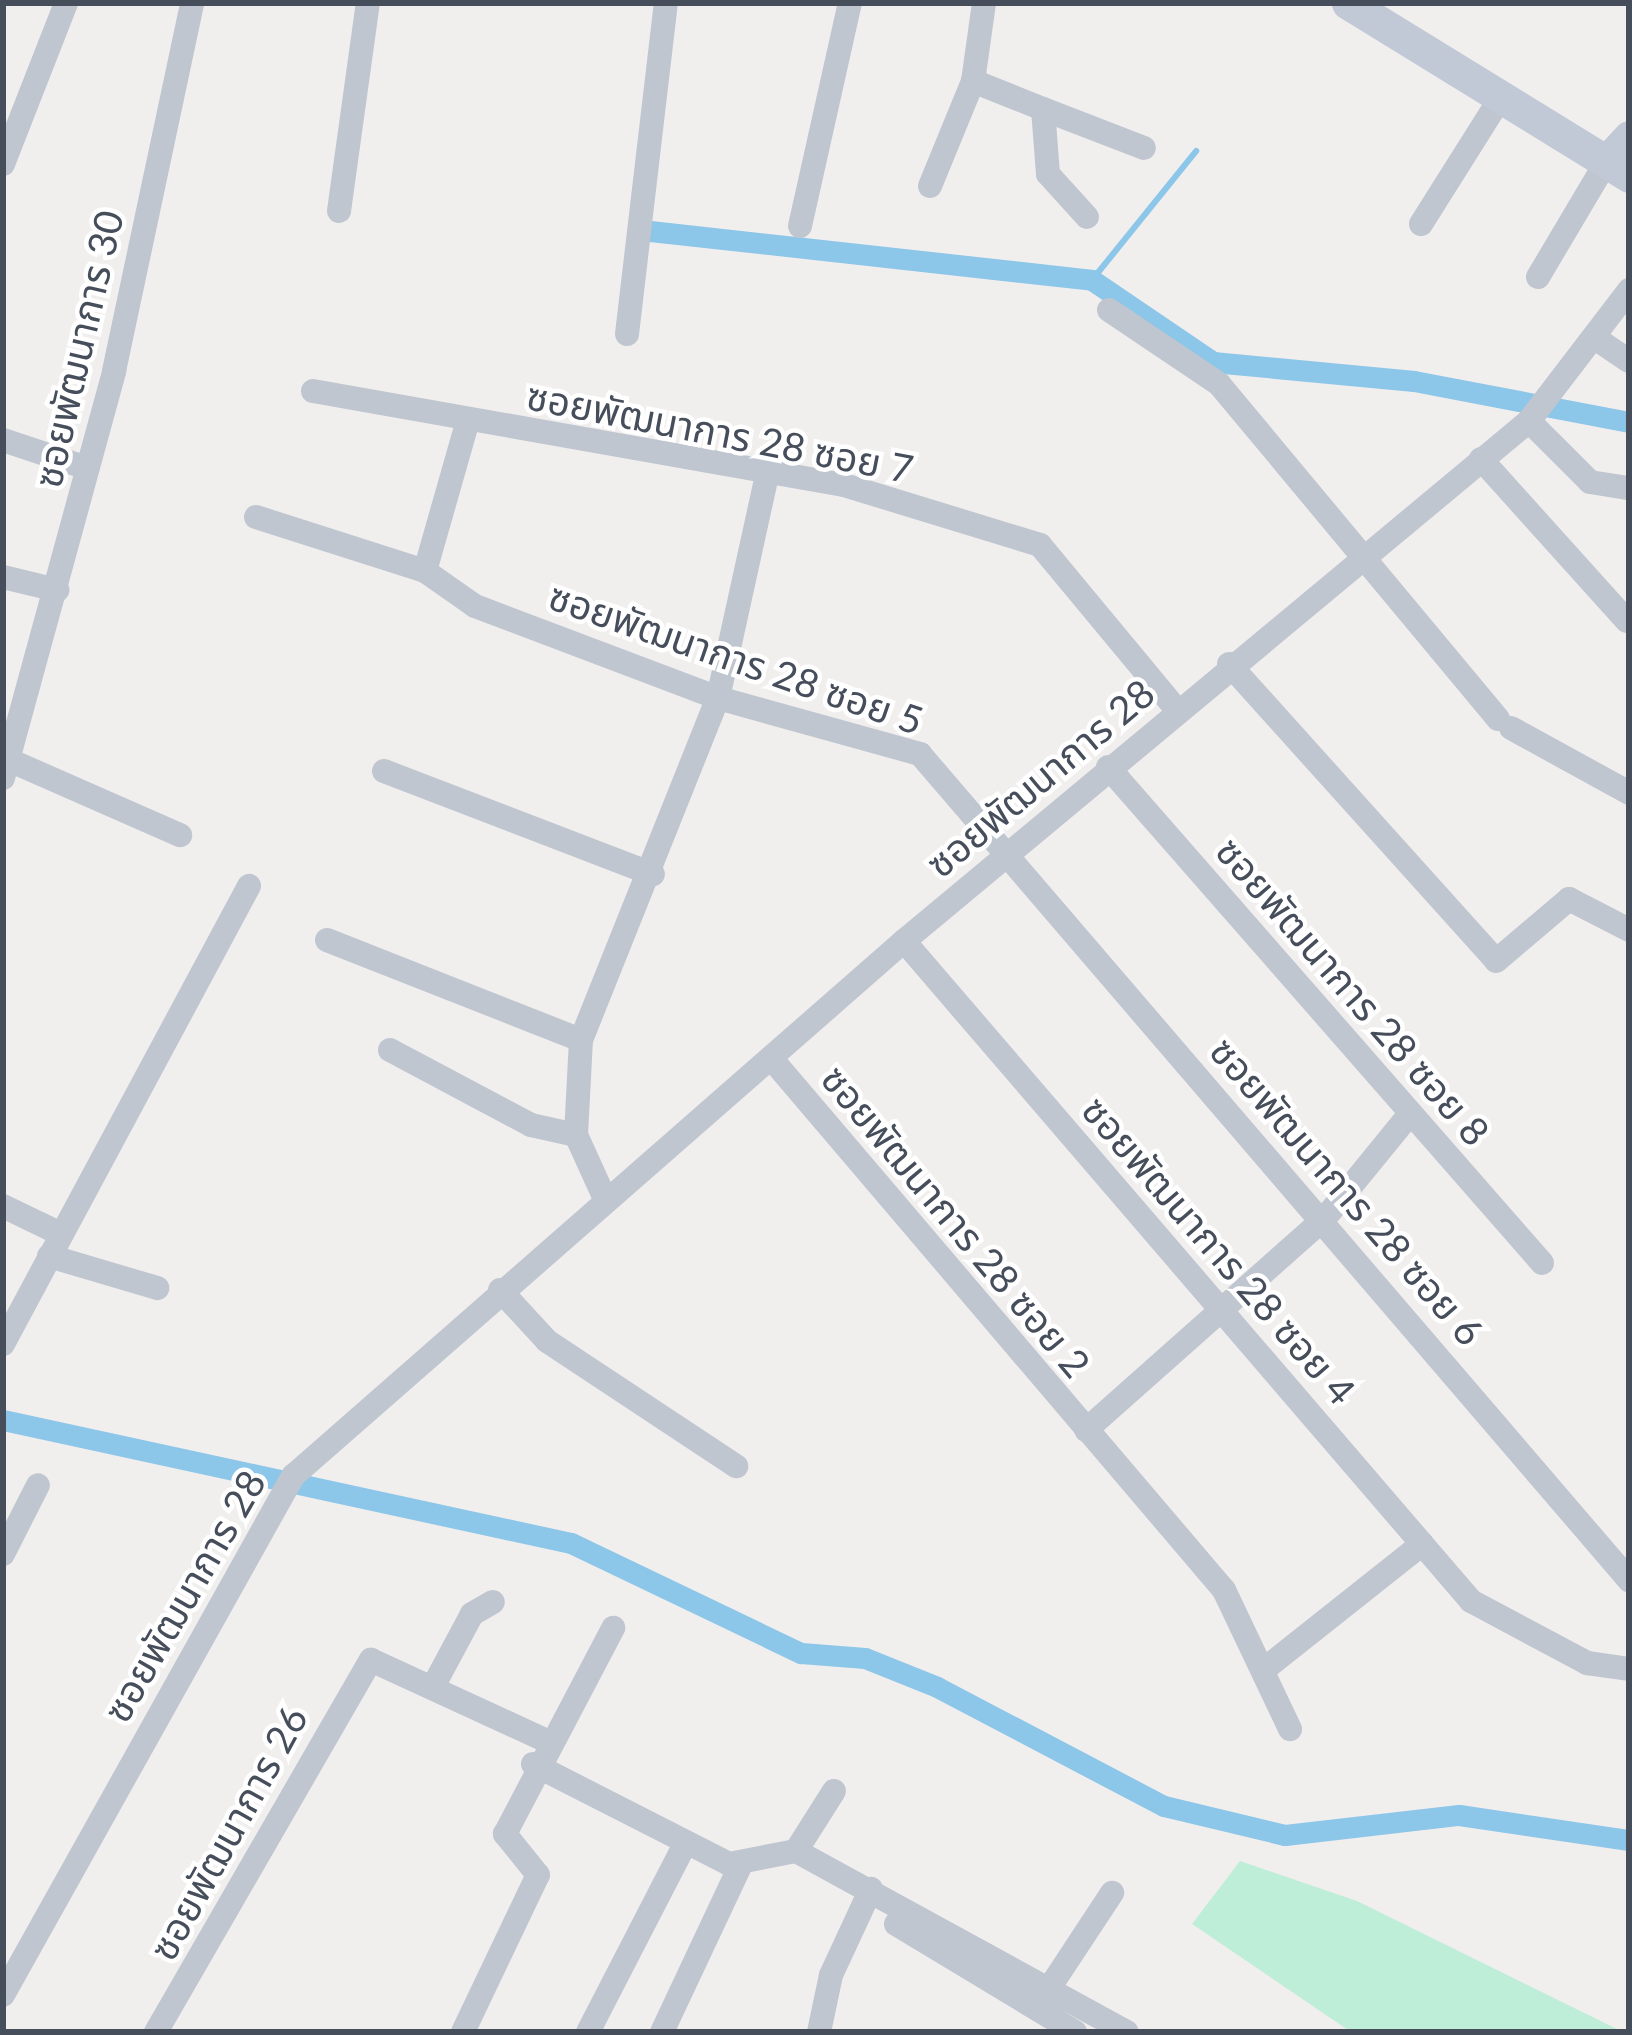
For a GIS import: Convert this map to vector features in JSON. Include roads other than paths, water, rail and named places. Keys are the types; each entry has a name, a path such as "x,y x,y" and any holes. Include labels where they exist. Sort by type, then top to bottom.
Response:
{"street":[{"path":"3,164 66,3"},
{"name":"ซอยพัฒนาการ 30","path":"6,769 87,468 192,3"},
{"path":"339,211 368,3"},
{"path":"627,334 666,3"},
{"path":"800,226 850,3"},
{"path":"930,186 973,81 984,3"},
{"path":"1348,3 1502,97 1622,158 1538,277"},
{"path":"973,81 1144,148"},
{"path":"1421,224 1502,97"},
{"path":"1043,109 1048,174 1087,217"},
{"path":"1629,290 1595,338 1629,361"},
{"path":"1108,310 1219,384 1504,723 1629,793"},
{"name":"ซอยพัฒนาการ 28","path":"3,1995 293,1476 904,941 1360,553 1529,421 1595,338"},
{"name":"ซอยพัฒนาการ 28 ซอย 7","path":"313,391 768,471 1047,548 1176,710"},
{"path":"425,571 467,420"},
{"path":"1529,421 1590,482 1629,488"},
{"path":"3,440 87,468"},
{"path":"1480,458 1627,621"},
{"path":"606,1201 576,1135 581,1040 653,874 718,698 768,471"},
{"name":"ซอยพัฒนาการ 28 ซอย 5","path":"256,517 425,571 475,605 718,698 920,754 1000,860"},
{"path":"3,577 57,590"},
{"path":"1229,664 1496,961 1569,899 1629,930"},
{"name":"ซอยพัฒนาการ 28 ซอย 8","path":"1108,767 1542,1263"},
{"path":"6,769 180,835"},
{"path":"384,771 653,874"},
{"name":"ซอยพัฒนาการ 28 ซอย 6","path":"1000,860 1325,1218 1629,1580"},
{"path":"3,1344 249,886"},
{"path":"327,940 581,1040"},
{"name":"ซอยพัฒนาการ 28 ซอย 4","path":"904,941 1479,1607 1587,1664 1629,1670"},
{"path":"390,1051 531,1125 576,1135"},
{"name":"ซอยพัฒนาการ 28 ซอย 2","path":"771,1058 1224,1590 1267,1667 1290,1729"},
{"name":"ซอยพัฒนาการ 28 ซอย 2","path":"1086,1430 1227,1311 1325,1218 1409,1115"},
{"path":"3,1206 55,1245 158,1288"},
{"path":"500,1290 547,1341 736,1466"},
{"path":"3,1553 38,1486"},
{"path":"1267,1667 1422,1544"},
{"path":"493,1602 472,1614 435,1683 547,1741"},
{"path":"463,2032 536,1882 503,1838 533,1764 613,1628"},
{"name":"ซอยพัฒนาการ 26","path":"156,2032 361,1668 382,1657 435,1683"},
{"path":"533,1764 685,1844 741,1864"},
{"path":"796,1851 834,1791"},
{"path":"588,2032 685,1844"},
{"path":"662,2032 741,1864 773,1847 796,1851 872,1888 1127,2032"},
{"path":"819,2032 831,1976 872,1888"},
{"path":"1050,1987 1112,1893"},
{"path":"896,1924 1075,2032"}],"waterway":[{"path":"1092,280 1196,151"},
{"path":"650,231 1092,280 1213,362 1414,381 1629,422"},
{"path":"3,1420 571,1543 801,1653 865,1658 937,1687 1164,1806 1285,1835 1459,1815 1629,1840"}]}
